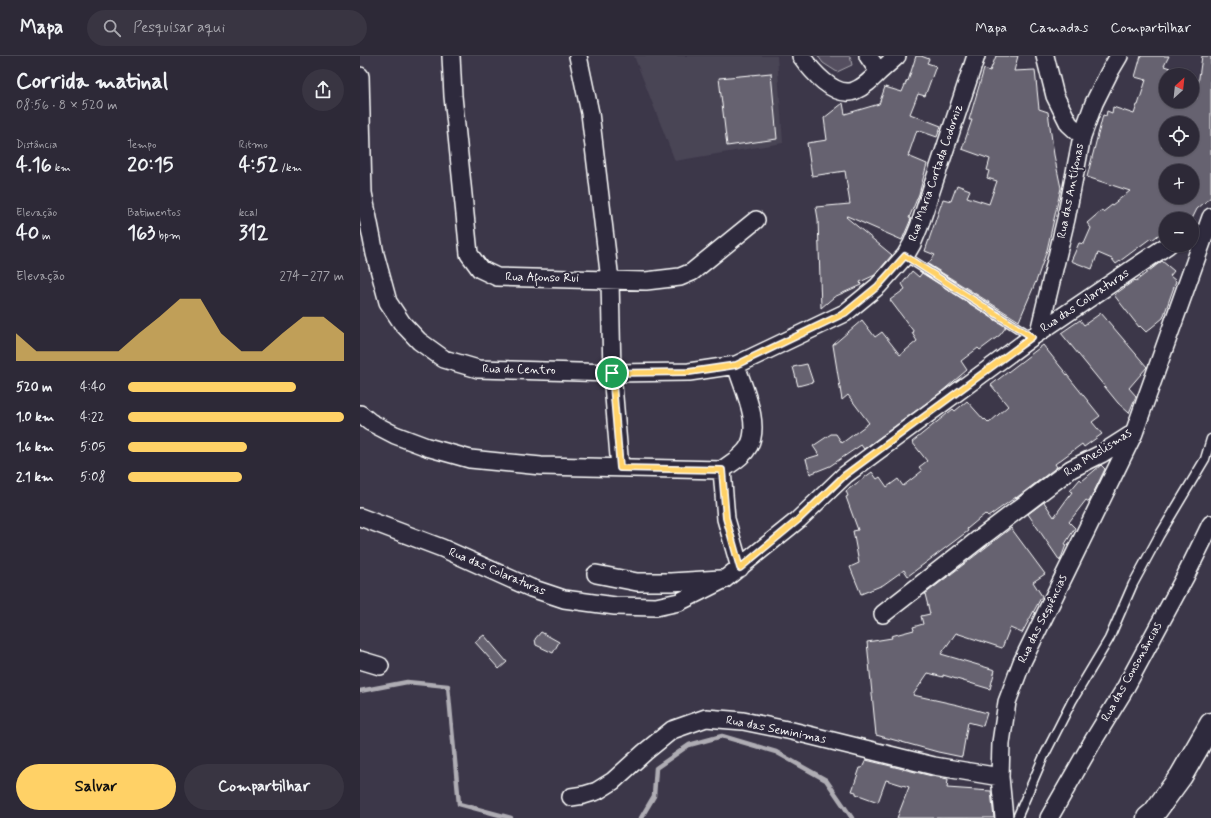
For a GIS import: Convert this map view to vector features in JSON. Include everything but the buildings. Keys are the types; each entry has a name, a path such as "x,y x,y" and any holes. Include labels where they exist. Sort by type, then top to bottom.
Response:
{"main road":[{"path":"1148,818 1154,813 1181,776 1211,724"}],"street":[{"name":"Rua Afonso Rui","path":"451,56 453,96 469,254 480,269 497,277 646,281 680,278 692,272 756,220"},
{"path":"578,56 590,113 610,280 612,373 620,468"},
{"path":"801,56 810,68 825,83 838,90 852,91 866,84 897,56"},
{"path":"868,56 879,72"},
{"name":"Rua Maria Cortada Codorniz","path":"845,313 878,286 905,256 912,244 920,227 976,56"},
{"path":"1045,56 1055,96 1069,124 1082,136"},
{"name":"Rua das Antífonas","path":"1036,334 1066,219 1082,136 1094,103 1108,73 1119,56"},
{"name":"Rua do Centro","path":"360,76 362,193 375,254 388,302 402,323 419,341 444,359 478,370 612,373 689,372 736,365 845,313"},
{"path":"1199,226 1211,218"},
{"name":"Rua Meslismas","path":"883,614 1071,469 1101,454 1134,433 1211,218"},
{"name":"Rua das Colaraturas","path":"360,517 442,548 530,588 564,599 615,606 656,607 679,602 725,579 798,520 845,475 1036,334 1159,251"},
{"path":"360,414 370,422 395,436 427,448 470,459 541,466 722,470 742,456 749,446 753,434 753,417 736,365"},
{"name":"Rua das Sequências","path":"1004,818 1000,777 1001,743 1007,702 1022,662 1134,433"},
{"path":"722,470 726,518 740,568"},
{"name":"Rua das Consonâncias","path":"1049,818 1123,692 1185,577 1211,524"},
{"path":"596,574 637,582 725,579"},
{"path":"360,660 380,666"},
{"name":"Rua das Seminimas","path":"572,797 597,791 613,781 672,730 706,718 743,721 792,731 934,766 1000,777"}],"lane":[{"path":"905,256 1036,334"},
{"path":"1017,818 1043,758 1072,701 1109,639 1133,584 1204,459 1211,439"}],"shaded area":[{"path":"634,56 777,56 783,143 675,161"},
{"path":"818,56 850,56 852,65 837,72 823,63"}],"waterway":[{"path":"360,691 407,682 448,686 459,804 511,818"},
{"path":"641,818 654,796 656,768 689,745 722,736 776,752 826,780 852,818"}],"route":[{"path":"905,256 1032,337 845,475 798,520 740,568 726,518 722,470 620,468 612,373 689,372 736,365 845,313 878,286 905,256"}]}
